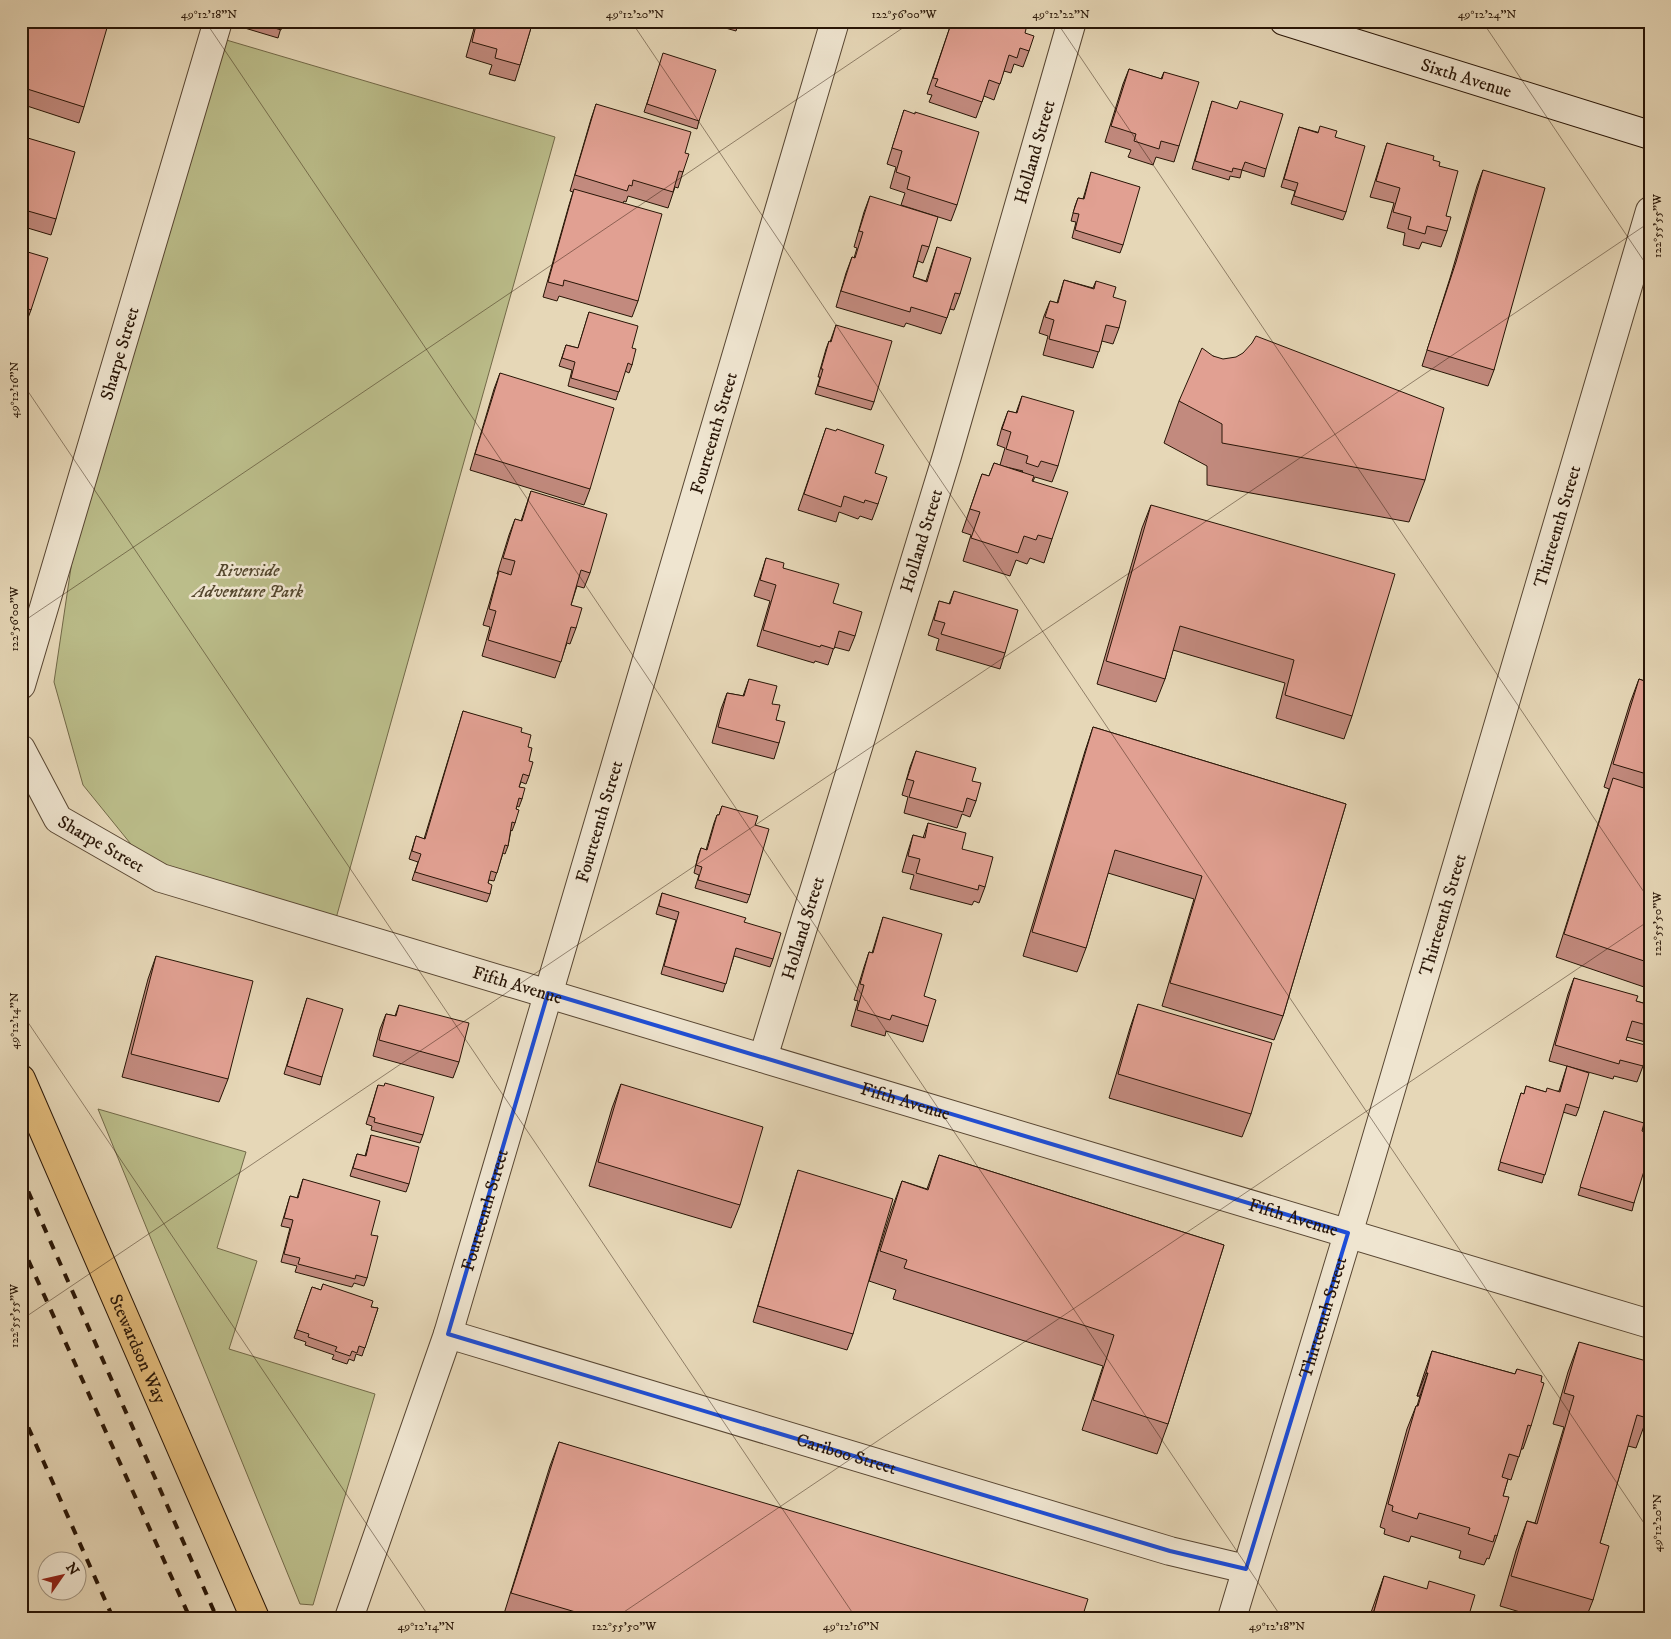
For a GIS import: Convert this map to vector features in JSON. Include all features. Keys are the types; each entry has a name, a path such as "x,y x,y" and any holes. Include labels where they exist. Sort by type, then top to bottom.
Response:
{"main road":[{"name":"Stewardson Way","path":"21,1079 256,1618"}],"street":[{"name":"Sharpe Street","path":"21,685 218,21"},
{"name":"Fourteenth Street","path":"348,1618 448,1334 834,21"},
{"name":"Holland Street","path":"763,1058 947,456 1072,21"},
{"name":"Sixth Avenue","path":"1284,21 1650,135"},
{"name":"Thirteenth Street","path":"1232,1618 1348,1233 1650,211"},
{"name":"Sharpe Street","path":"21,749 58,819 161,878"},
{"name":"Fifth Avenue","path":"161,878 1650,1324"},
{"name":"Cariboo Street","path":"448,1334 1170,1551 1246,1569"}],"highlighted area":[{"path":"548,993 1348,1233 1246,1569 1170,1551 448,1334"}],"green space":[{"name":"Riverside Adventure Park","path":"223,39 555,137 333,929 160,880 83,785 54,682 73,554"},
{"path":"98,1109 246,1152 217,1248 257,1261 229,1349 375,1394 313,1605 300,1604"}],"building":[{"path":"21,21 109,21 84,107 21,87"},
{"path":"253,21 283,21 281,30"},
{"path":"477,21 533,21 520,65 495,58 497,49 472,42"},
{"path":"952,21 1028,21 1025,33 1034,36 1029,51 1020,48 1017,58 1009,55 1000,84 989,80 982,102 935,86 938,79 933,78"},
{"path":"663,53 716,70 699,121 647,104"},
{"path":"1129,69 1162,79 1164,72 1199,82 1179,146 1161,141 1159,149 1134,141 1136,134 1111,126"},
{"path":"1212,101 1237,109 1240,101 1283,114 1266,169 1245,162 1242,170 1233,168 1232,172 1195,161"},
{"path":"596,104 691,132 685,153 689,154 683,172 679,171 673,192 633,180 632,186 629,185 627,191 575,175"},
{"path":"904,110 979,132 957,205 907,189 910,177 896,172 902,151 892,148"},
{"path":"1320,126 1337,131 1335,137 1365,146 1346,212 1294,196 1298,183 1284,179 1299,127 1318,133"},
{"path":"21,136 75,152 56,219 21,209"},
{"path":"1387,143 1434,156 1433,160 1440,162 1439,166 1458,171 1446,216 1451,217 1447,231 1427,226 1425,234 1408,229 1411,217 1393,212 1400,188 1376,181"},
{"path":"1483,170 1545,188 1494,370 1427,350 1456,262"},
{"path":"1091,172 1140,187 1123,245 1075,230 1079,214 1073,213 1078,198 1084,199"},
{"path":"574,189 662,214 638,301 564,280 563,286 548,282"},
{"path":"870,196 938,217 929,247 922,245 913,277 927,282 937,247 971,258 960,294 955,293 947,318 911,307 910,312 841,291 852,257 855,258 863,232 859,231"},
{"path":"21,250 48,258 31,310 21,306"},
{"path":"1064,280 1094,289 1096,281 1116,287 1113,297 1126,301 1119,328 1106,325 1099,352 1049,339 1054,320 1045,317 1050,301 1058,303"},
{"path":"589,312 638,326 632,348 636,349 632,365 628,363 619,392 571,378 575,362 562,358 566,345 578,348"},
{"path":"836,325 892,341 874,402 818,386 829,341 831,342"},
{"path":"1256,336 1444,408 1425,480 1222,443 1222,424 1179,401 1202,348 1213,356 1223,359 1236,357 1243,353"},
{"path":"500,373 614,408 590,489 475,454"},
{"path":"1022,396 1074,411 1058,466 1041,461 1038,467 1026,463 1028,456 1006,449 1011,432 1002,429 1008,411 1017,413"},
{"path":"826,428 836,431 837,429 884,445 875,473 887,477 878,504 865,500 864,503 844,496 841,507 804,494"},
{"path":"994,463 1034,476 1032,481 1068,492 1052,539 1038,535 1036,540 1024,536 1018,553 971,538 980,512 970,509 982,474 989,476"},
{"path":"531,491 607,514 590,573 581,570 571,605 582,608 576,628 571,627 561,662 488,640 496,611 489,609 499,571 511,575 515,561 503,558 515,519 522,521"},
{"path":"1151,505 1395,574 1352,716 1285,695 1294,660 1180,626 1165,679 1106,661"},
{"path":"766,558 784,563 783,568 839,584 833,603 862,612 855,636 839,631 834,649 821,645 820,647 763,630 776,585 760,580"},
{"path":"954,591 1018,610 1005,653 941,634 945,623 934,620 939,601 950,604"},
{"path":"749,679 777,686 772,704 780,705 776,720 785,722 779,743 718,727 727,693 744,696"},
{"path":"1639,679 1650,683 1650,775 1613,764"},
{"path":"463,711 522,728 521,732 531,735 528,747 532,748 529,761 533,762 529,776 523,774 519,787 525,788 522,799 519,798 516,809 519,810 515,823 512,822 508,846 505,845 497,873 491,871 488,883 492,885 490,894 415,872 421,854 412,851 416,836 425,839"},
{"path":"1093,727 1346,804 1283,1016 1170,983 1202,876 1115,850 1086,948 1032,932"},
{"path":"916,751 976,768 972,781 981,783 976,801 967,798 963,812 909,797 914,781 907,779"},
{"path":"1613,778 1650,790 1650,873 1646,885 1650,886 1650,963 1564,934"},
{"path":"722,806 758,816 755,825 769,829 750,895 698,880 702,867 696,865 701,848 707,850 717,815 719,815"},
{"path":"928,823 966,833 962,849 993,857 985,887 979,885 978,890 916,873 920,859 908,856 913,835 925,838"},
{"path":"662,893 746,918 744,922 781,933 773,959 736,948 726,984 664,966 679,912 659,906"},
{"path":"883,917 942,934 924,996 936,1000 928,1026 892,1015 890,1020 857,1010 864,985 860,984 869,952 873,953"},
{"path":"156,956 253,981 228,1079 131,1054"},
{"path":"1574,978 1638,996 1636,1001 1650,1005 1650,1026 1632,1021 1626,1040 1649,1046 1643,1066 1620,1060 1619,1064 1555,1045"},
{"path":"307,998 343,1009 322,1077 287,1066"},
{"path":"1138,1004 1272,1043 1251,1114 1118,1074"},
{"path":"399,1005 469,1023 459,1062 379,1040 386,1014 396,1016"},
{"path":"1567,1066 1589,1073 1579,1108 1566,1104 1545,1175 1500,1162 1521,1093 1524,1094 1526,1086 1546,1092 1547,1088 1560,1092"},
{"path":"385,1083 434,1097 423,1135 374,1122 375,1118 369,1116 378,1085 384,1086"},
{"path":"621,1084 763,1127 740,1205 598,1162"},
{"path":"1604,1111 1644,1123 1642,1131 1650,1134 1650,1152 1634,1203 1580,1187"},
{"path":"371,1135 419,1147 409,1184 353,1168 357,1154 366,1156"},
{"path":"939,1155 1224,1245 1168,1424 1093,1400 1114,1335 904,1268 907,1260 880,1251 902,1181 928,1190"},
{"path":"798,1170 893,1199 853,1334 758,1306"},
{"path":"303,1179 380,1201 371,1235 378,1236 367,1278 356,1275 355,1279 298,1264 300,1258 284,1254 293,1220 284,1218 290,1196 298,1198"},
{"path":"323,1284 373,1301 371,1307 378,1308 365,1348 359,1346 357,1353 352,1351 350,1356 335,1351 337,1347 308,1337 309,1334 297,1330 312,1287 321,1290"},
{"path":"1579,1342 1650,1362 1650,1408 1647,1418 1637,1415 1600,1543 1609,1546 1593,1600 1511,1576 1527,1521 1537,1524 1574,1396 1564,1393"},
{"path":"1432,1351 1515,1374 1517,1369 1542,1376 1541,1382 1544,1383 1531,1426 1528,1425 1519,1457 1509,1454 1502,1477 1508,1479 1503,1496 1509,1497 1497,1536 1495,1535 1493,1542 1468,1534 1470,1528 1419,1513 1417,1519 1392,1511 1393,1506 1388,1504 1416,1406 1418,1406 1428,1373 1426,1373"},
{"path":"559,1442 1088,1599 1082,1618 596,1618 511,1593"},
{"path":"1384,1576 1427,1589 1429,1581 1475,1595 1468,1618 1372,1618"}],"railway":[{"path":"21,1175 217,1618"},
{"path":"21,1244 190,1618"},
{"path":"21,1411 113,1618"}]}
